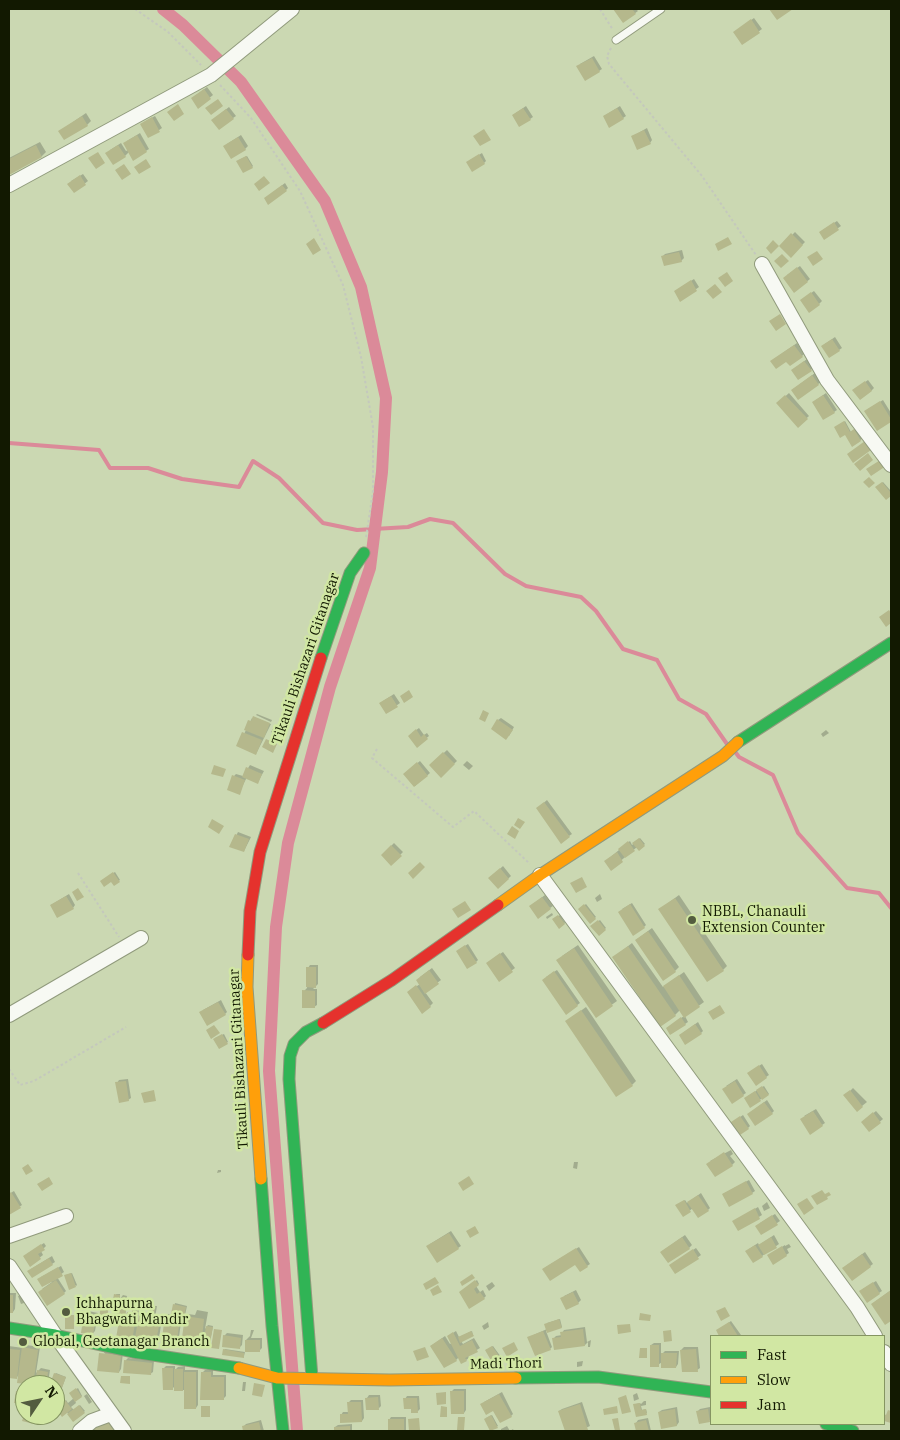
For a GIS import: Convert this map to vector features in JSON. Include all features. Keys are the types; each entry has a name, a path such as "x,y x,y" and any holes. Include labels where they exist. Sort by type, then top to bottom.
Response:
{"street":[{"path":"9,185 215,73 292,9"},
{"path":"762,264 827,380 891,465"},
{"name":"Tikauli Bishazari Gitanagar","path":"283,1431 247,987 250,911 260,852 306,702 350,573 364,553"},
{"path":"307,1378 288,1079 290,1056 294,1044 306,1032 334,1017 392,980 540,875 723,756 740,740 891,643"},
{"path":"540,875 851,1298 874,1335"},
{"path":"9,1015 141,938"},
{"path":"9,1236 66,1216"},
{"path":"9,1266 55,1335 124,1431"},
{"name":"Madi Thori","path":"9,1328 55,1335 133,1352 234,1367 278,1378 390,1380 598,1377 710,1392"},
{"path":"80,1431 92,1422 111,1414"},
{"path":"830,1425 853,1431"}],"lane":[{"path":"616,40 661,9"}],"path":[{"path":"135,9 168,32 215,73 251,118 300,191 343,285 360,358 373,427 373,491 364,553"},
{"path":"600,9 613,30 616,40 607,56 609,64 702,176 762,264"},
{"path":"377,749 372,758 453,827 474,811 533,866 540,875"},
{"path":"78,873 125,947"},
{"path":"9,1069 20,1085 34,1081 126,1027"}],"building":[{"path":"613,9 632,9 636,14 623,23"},
{"path":"769,9 793,9 777,20"},
{"path":"751,19 760,33 742,45 733,32"},
{"path":"592,58 600,72 585,81 576,66"},
{"path":"204,89 211,99 198,109 191,98"},
{"path":"218,99 223,106 211,115 205,108"},
{"path":"178,104 184,114 174,121 167,112"},
{"path":"523,108 531,120 519,127 512,115"},
{"path":"617,108 624,119 609,128 603,116"},
{"path":"226,109 234,119 219,130 211,120"},
{"path":"82,116 88,126 64,140 58,131"},
{"path":"152,117 160,132 148,138 140,124"},
{"path":"484,129 491,140 480,146 473,136"},
{"path":"644,130 651,144 637,150 631,136"},
{"path":"137,135 147,152 133,161 123,143"},
{"path":"238,137 246,150 231,159 223,146"},
{"path":"36,145 42,157 9,175 9,159"},
{"path":"118,145 126,157 113,165 105,153"},
{"path":"98,152 105,163 96,169 88,158"},
{"path":"479,154 485,164 472,172 466,162"},
{"path":"246,156 253,168 243,173 236,161"},
{"path":"146,159 151,167 139,174 134,167"},
{"path":"124,164 131,174 122,180 115,170"},
{"path":"80,175 86,185 74,193 67,184"},
{"path":"264,176 270,183 259,191 254,184"},
{"path":"282,185 287,191 268,205 264,198"},
{"path":"834,222 839,230 824,240 819,232"},
{"path":"791,233 803,245 791,258 779,246"},
{"path":"728,237 732,244 718,251 715,244"},
{"path":"314,238 321,250 313,255 306,244"},
{"path":"773,240 779,246 771,254 766,248"},
{"path":"817,251 823,259 813,266 807,257"},
{"path":"679,252 682,262 664,266 661,256"},
{"path":"782,254 789,261 781,268 774,261"},
{"path":"797,267 808,282 794,293 783,278"},
{"path":"727,272 733,281 725,287 718,278"},
{"path":"691,280 697,291 680,302 674,291"},
{"path":"715,284 722,292 713,299 706,291"},
{"path":"811,292 820,305 809,313 800,300"},
{"path":"780,314 786,324 776,331 769,321"},
{"path":"832,339 840,351 829,358 821,346"},
{"path":"794,345 803,357 790,366 786,362 776,369 770,361"},
{"path":"804,361 812,371 798,380 791,370"},
{"path":"812,375 819,385 798,400 791,390"},
{"path":"865,381 872,391 860,400 852,390"},
{"path":"785,395 808,419 798,428 776,403"},
{"path":"823,395 835,413 823,420 812,402"},
{"path":"880,401 891,422 877,431 864,411"},
{"path":"844,421 850,432 854,429 861,441 852,447 845,435 840,438 834,427"},
{"path":"865,441 871,450 853,463 847,454"},
{"path":"868,453 873,460 860,471 854,464"},
{"path":"882,459 886,466 871,476 866,469"},
{"path":"869,477 875,483 869,488 863,482"},
{"path":"882,482 891,493 891,496 886,500 875,487"},
{"path":"889,610 891,613 891,623 886,627 879,617"},
{"path":"409,690 413,697 404,703 400,696"},
{"path":"391,696 398,707 386,714 379,703"},
{"path":"483,710 489,713 485,722 479,719"},
{"path":"253,716 270,723 264,738 244,730 248,720 251,721"},
{"path":"497,719 513,730 506,740 491,729"},
{"path":"416,729 421,737 424,734 428,739 417,748 408,736"},
{"path":"242,732 262,740 256,755 236,746"},
{"path":"266,739 277,744 273,753 262,747"},
{"path":"443,752 455,764 441,778 429,765"},
{"path":"417,762 428,776 414,787 403,774"},
{"path":"214,765 226,769 223,777 211,774"},
{"path":"246,767 262,774 258,784 242,777"},
{"path":"232,775 245,780 240,795 227,790"},
{"path":"544,802 570,837 561,844 536,808"},
{"path":"518,818 525,822 520,829 514,825"},
{"path":"212,819 224,826 219,834 208,827"},
{"path":"512,826 519,831 515,839 507,834"},
{"path":"235,834 249,839 244,852 229,847"},
{"path":"639,838 645,846 639,851 632,843"},
{"path":"628,841 635,851 625,858 618,849"},
{"path":"391,845 402,856 391,866 381,855"},
{"path":"617,852 623,862 611,871 604,861"},
{"path":"420,862 425,867 413,879 408,873"},
{"path":"500,868 509,879 498,889 488,878"},
{"path":"113,872 120,882 114,886 111,882 104,887 100,881"},
{"path":"582,877 587,887 576,893 570,883"},
{"path":"78,888 84,897 77,901 72,892"},
{"path":"66,896 74,909 57,918 50,905"},
{"path":"542,897 551,909 538,919 529,906"},
{"path":"675,898 724,971 707,982 658,909"},
{"path":"465,901 471,910 458,918 452,909"},
{"path":"584,904 596,919 590,924 578,909"},
{"path":"630,904 645,928 633,936 618,912"},
{"path":"558,915 565,924 559,929 552,919"},
{"path":"598,920 606,930 599,936 590,926"},
{"path":"648,931 676,972 663,981 635,940"},
{"path":"465,945 477,963 467,969 456,951"},
{"path":"628,946 676,1016 660,1027 612,957"},
{"path":"574,948 613,1006 596,1018 556,960"},
{"path":"500,953 513,972 499,982 486,963"},
{"path":"306,967 316,967 316,988 306,987"},
{"path":"429,970 439,984 425,994 416,980"},
{"path":"554,971 578,1006 566,1015 542,980"},
{"path":"679,975 700,1007 684,1018 663,986"},
{"path":"416,985 431,1007 422,1014 407,992"},
{"path":"302,990 315,991 315,1008 302,1008"},
{"path":"218,1002 226,1015 207,1026 199,1012"},
{"path":"720,1005 725,1013 713,1020 708,1012"},
{"path":"581,1010 633,1086 616,1097 565,1021"},
{"path":"681,1017 686,1025 670,1035 666,1028"},
{"path":"695,1024 702,1034 685,1045 679,1035"},
{"path":"214,1025 220,1033 211,1039 206,1030"},
{"path":"222,1034 228,1044 219,1049 213,1039"},
{"path":"759,1065 767,1078 756,1086 747,1073"},
{"path":"126,1081 129,1101 119,1103 115,1082"},
{"path":"735,1081 744,1096 732,1104 722,1089"},
{"path":"762,1086 769,1095 762,1100 756,1090"},
{"path":"154,1090 156,1101 144,1103 141,1093"},
{"path":"850,1090 863,1107 857,1112 843,1095"},
{"path":"755,1091 761,1101 750,1108 744,1098"},
{"path":"764,1102 773,1114 755,1126 747,1114"},
{"path":"813,1111 823,1126 810,1135 800,1119"},
{"path":"873,1112 881,1123 869,1132 861,1122"},
{"path":"740,1116 749,1129 737,1137 728,1124"},
{"path":"724,1152 733,1166 715,1177 706,1164"},
{"path":"28,1164 33,1171 26,1175 22,1168"},
{"path":"469,1176 474,1184 463,1191 458,1183"},
{"path":"49,1177 53,1184 42,1191 37,1184"},
{"path":"746,1181 753,1194 729,1207 722,1194"},
{"path":"822,1190 825,1194 829,1192 831,1195 827,1197 828,1199 817,1205 811,1196"},
{"path":"11,1192 21,1208 9,1215 9,1194"},
{"path":"698,1195 709,1211 698,1218 687,1202"},
{"path":"807,1198 814,1208 804,1215 797,1204"},
{"path":"684,1200 691,1212 683,1217 675,1205"},
{"path":"755,1208 760,1219 738,1231 732,1221"},
{"path":"772,1215 778,1225 761,1235 755,1226"},
{"path":"475,1226 479,1233 470,1238 466,1231"},
{"path":"449,1233 459,1249 437,1263 426,1246"},
{"path":"682,1237 690,1249 668,1263 660,1252"},
{"path":"771,1237 777,1248 764,1255 758,1245"},
{"path":"41,1244 45,1250 38,1254 41,1259 30,1267 23,1256"},
{"path":"755,1245 763,1257 753,1263 745,1251"},
{"path":"782,1246 787,1256 773,1265 767,1255"},
{"path":"576,1248 588,1267 580,1272 575,1265 550,1281 542,1269"},
{"path":"693,1249 699,1259 675,1274 669,1265"},
{"path":"862,1254 871,1267 852,1281 842,1268"},
{"path":"49,1258 53,1265 32,1278 27,1271"},
{"path":"58,1267 63,1276 42,1287 37,1279"},
{"path":"71,1273 76,1287 69,1290 64,1275"},
{"path":"472,1274 475,1278 462,1286 460,1282"},
{"path":"435,1277 439,1283 426,1290 423,1284"},
{"path":"56,1280 65,1294 47,1306 38,1292"},
{"path":"475,1280 479,1285 474,1289 477,1294 480,1292 485,1299 469,1309 459,1292"},
{"path":"873,1282 880,1294 867,1303 859,1291"},
{"path":"438,1285 442,1292 433,1296 430,1290"},
{"path":"891,1290 891,1321 885,1325 871,1304"},
{"path":"573,1292 579,1304 566,1310 560,1298"},
{"path":"114,1294 120,1295 119,1306 112,1305"},
{"path":"9,1295 13,1295 13,1313 9,1313"},
{"path":"101,1302 109,1303 107,1321 99,1321"},
{"path":"173,1304 186,1307 184,1317 171,1314"},
{"path":"725,1307 730,1316 721,1321 716,1311"},
{"path":"150,1308 155,1308 153,1320 160,1321 156,1341 135,1338 139,1315 148,1317"},
{"path":"117,1309 126,1310 125,1319 116,1318"},
{"path":"132,1310 138,1311 137,1321 126,1319 127,1312 132,1313"},
{"path":"84,1313 96,1315 93,1335 81,1333"},
{"path":"640,1313 651,1315 650,1321 639,1320"},
{"path":"65,1315 74,1315 74,1329 65,1329"},
{"path":"165,1316 180,1318 177,1340 162,1338"},
{"path":"185,1316 204,1319 201,1347 181,1345"},
{"path":"559,1319 562,1328 547,1333 544,1324"},
{"path":"119,1321 135,1323 132,1341 116,1338"},
{"path":"729,1322 737,1335 718,1335 716,1330"},
{"path":"630,1324 631,1332 618,1334 617,1325"},
{"path":"206,1326 213,1327 209,1348 203,1348"},
{"path":"214,1329 222,1330 219,1349 211,1348"},
{"path":"583,1329 585,1346 554,1350 552,1338 561,1337 560,1332"},
{"path":"671,1330 672,1341 664,1342 663,1331"},
{"path":"471,1331 474,1336 460,1343 458,1337"},
{"path":"543,1331 551,1350 535,1356 527,1337"},
{"path":"453,1332 460,1346 472,1340 478,1352 465,1358 467,1361 461,1364 447,1336"},
{"path":"223,1335 241,1338 240,1349 222,1347"},
{"path":"442,1338 457,1361 444,1368 430,1346"},
{"path":"245,1340 260,1340 260,1352 245,1352"},
{"path":"514,1342 518,1350 507,1357 502,1348"},
{"path":"650,1345 659,1345 659,1367 650,1367"},
{"path":"492,1346 501,1359 493,1364 485,1350"},
{"path":"22,1347 38,1350 34,1375 18,1375"},
{"path":"425,1347 429,1357 417,1361 413,1351"},
{"path":"640,1348 647,1348 647,1358 639,1358"},
{"path":"9,1349 20,1350 17,1375 15,1375 15,1379 9,1378"},
{"path":"223,1349 244,1353 244,1358 222,1355"},
{"path":"696,1349 698,1372 682,1372 680,1350"},
{"path":"99,1353 121,1355 119,1373 97,1371"},
{"path":"661,1353 677,1353 676,1368 661,1368"},
{"path":"124,1360 152,1363 151,1375 123,1373"},
{"path":"162,1368 173,1368 173,1390 163,1390"},
{"path":"174,1369 183,1369 183,1391 174,1391"},
{"path":"37,1370 48,1372 48,1375 36,1375"},
{"path":"184,1372 196,1372 196,1409 184,1409"},
{"path":"201,1372 211,1372 211,1377 224,1377 224,1400 200,1400"},
{"path":"121,1376 130,1376 130,1384 120,1383"},
{"path":"254,1383 265,1385 262,1397 252,1395"},
{"path":"76,1388 82,1397 75,1402 69,1393"},
{"path":"450,1391 464,1391 464,1414 451,1414"},
{"path":"446,1392 446,1404 437,1405 436,1393"},
{"path":"499,1394 512,1417 500,1423 493,1411 486,1415 480,1404"},
{"path":"626,1395 631,1412 622,1414 618,1398"},
{"path":"378,1397 379,1410 366,1410 365,1398"},
{"path":"403,1398 417,1398 418,1413 411,1413 411,1409 404,1409"},
{"path":"65,1400 72,1409 65,1415"},
{"path":"347,1402 361,1402 362,1422 340,1423 340,1414 348,1414"},
{"path":"640,1403 641,1410 646,1409 647,1415 636,1417 633,1404"},
{"path":"580,1404 588,1430 565,1431 558,1411"},
{"path":"79,1405 85,1413 73,1422 67,1414"},
{"path":"201,1406 210,1406 210,1417 201,1417"},
{"path":"441,1406 447,1407 447,1417 440,1417"},
{"path":"617,1406 618,1413 604,1415 603,1409"},
{"path":"675,1409 677,1426 661,1429 658,1412"},
{"path":"708,1409 710,1422 699,1424 696,1411"},
{"path":"888,1410 891,1411 891,1423 885,1421"},
{"path":"491,1415 498,1428 490,1431 484,1419"},
{"path":"109,1416 117,1429 115,1431 96,1431 93,1427"},
{"path":"458,1417 465,1417 464,1430 457,1430"},
{"path":"419,1418 420,1430 409,1431 408,1419"},
{"path":"618,1418 620,1430 615,1431 612,1419"},
{"path":"388,1419 404,1419 404,1431 388,1431"},
{"path":"646,1420 649,1431 636,1431 634,1423"},
{"path":"259,1422 261,1431 243,1431 242,1426"},
{"path":"350,1426 350,1431 334,1431 334,1427"}],"waterway":[{"path":"163,9 183,25 241,82 325,201 361,287 386,398 382,472 370,568 330,687 288,843 276,927 269,1071 297,1431"},
{"path":"9,443 99,450 110,468 148,468 182,479 239,487 253,461 279,478 323,523 357,530 408,527 430,519 453,523 505,574 526,586 581,597 596,611 623,649 657,660 679,699 706,714 727,744"},
{"path":"736,753 739,757 773,775 798,833 847,888 879,893 891,908"}],"traffic: fast":[{"path":"321,658 350,573 364,553"},
{"path":"738,742 891,643"},
{"path":"312,1378 289,1079 290,1056 294,1044 306,1032 323,1023"},
{"path":"261,1179 272,1326 283,1431"},
{"path":"9,1328 55,1335 133,1352 239,1368"},
{"path":"516,1378 598,1377 710,1392"},
{"path":"830,1425 853,1431"}],"traffic: slow":[{"path":"498,905 540,875 723,756 738,742"},
{"path":"248,955 247,987 261,1179"},
{"path":"239,1368 277,1378 390,1380 516,1378"}],"traffic: jam":[{"path":"248,955 250,911 260,852 321,658"},
{"path":"323,1023 392,980 498,905"}],"place":[{"name":"NBBL, Chanauli Extension Counter","path":"692,920"},
{"name":"Ichhapurna Bhagwati Mandir","path":"66,1312"},
{"name":"Global, Geetanagar Branch","path":"23,1342"}]}
